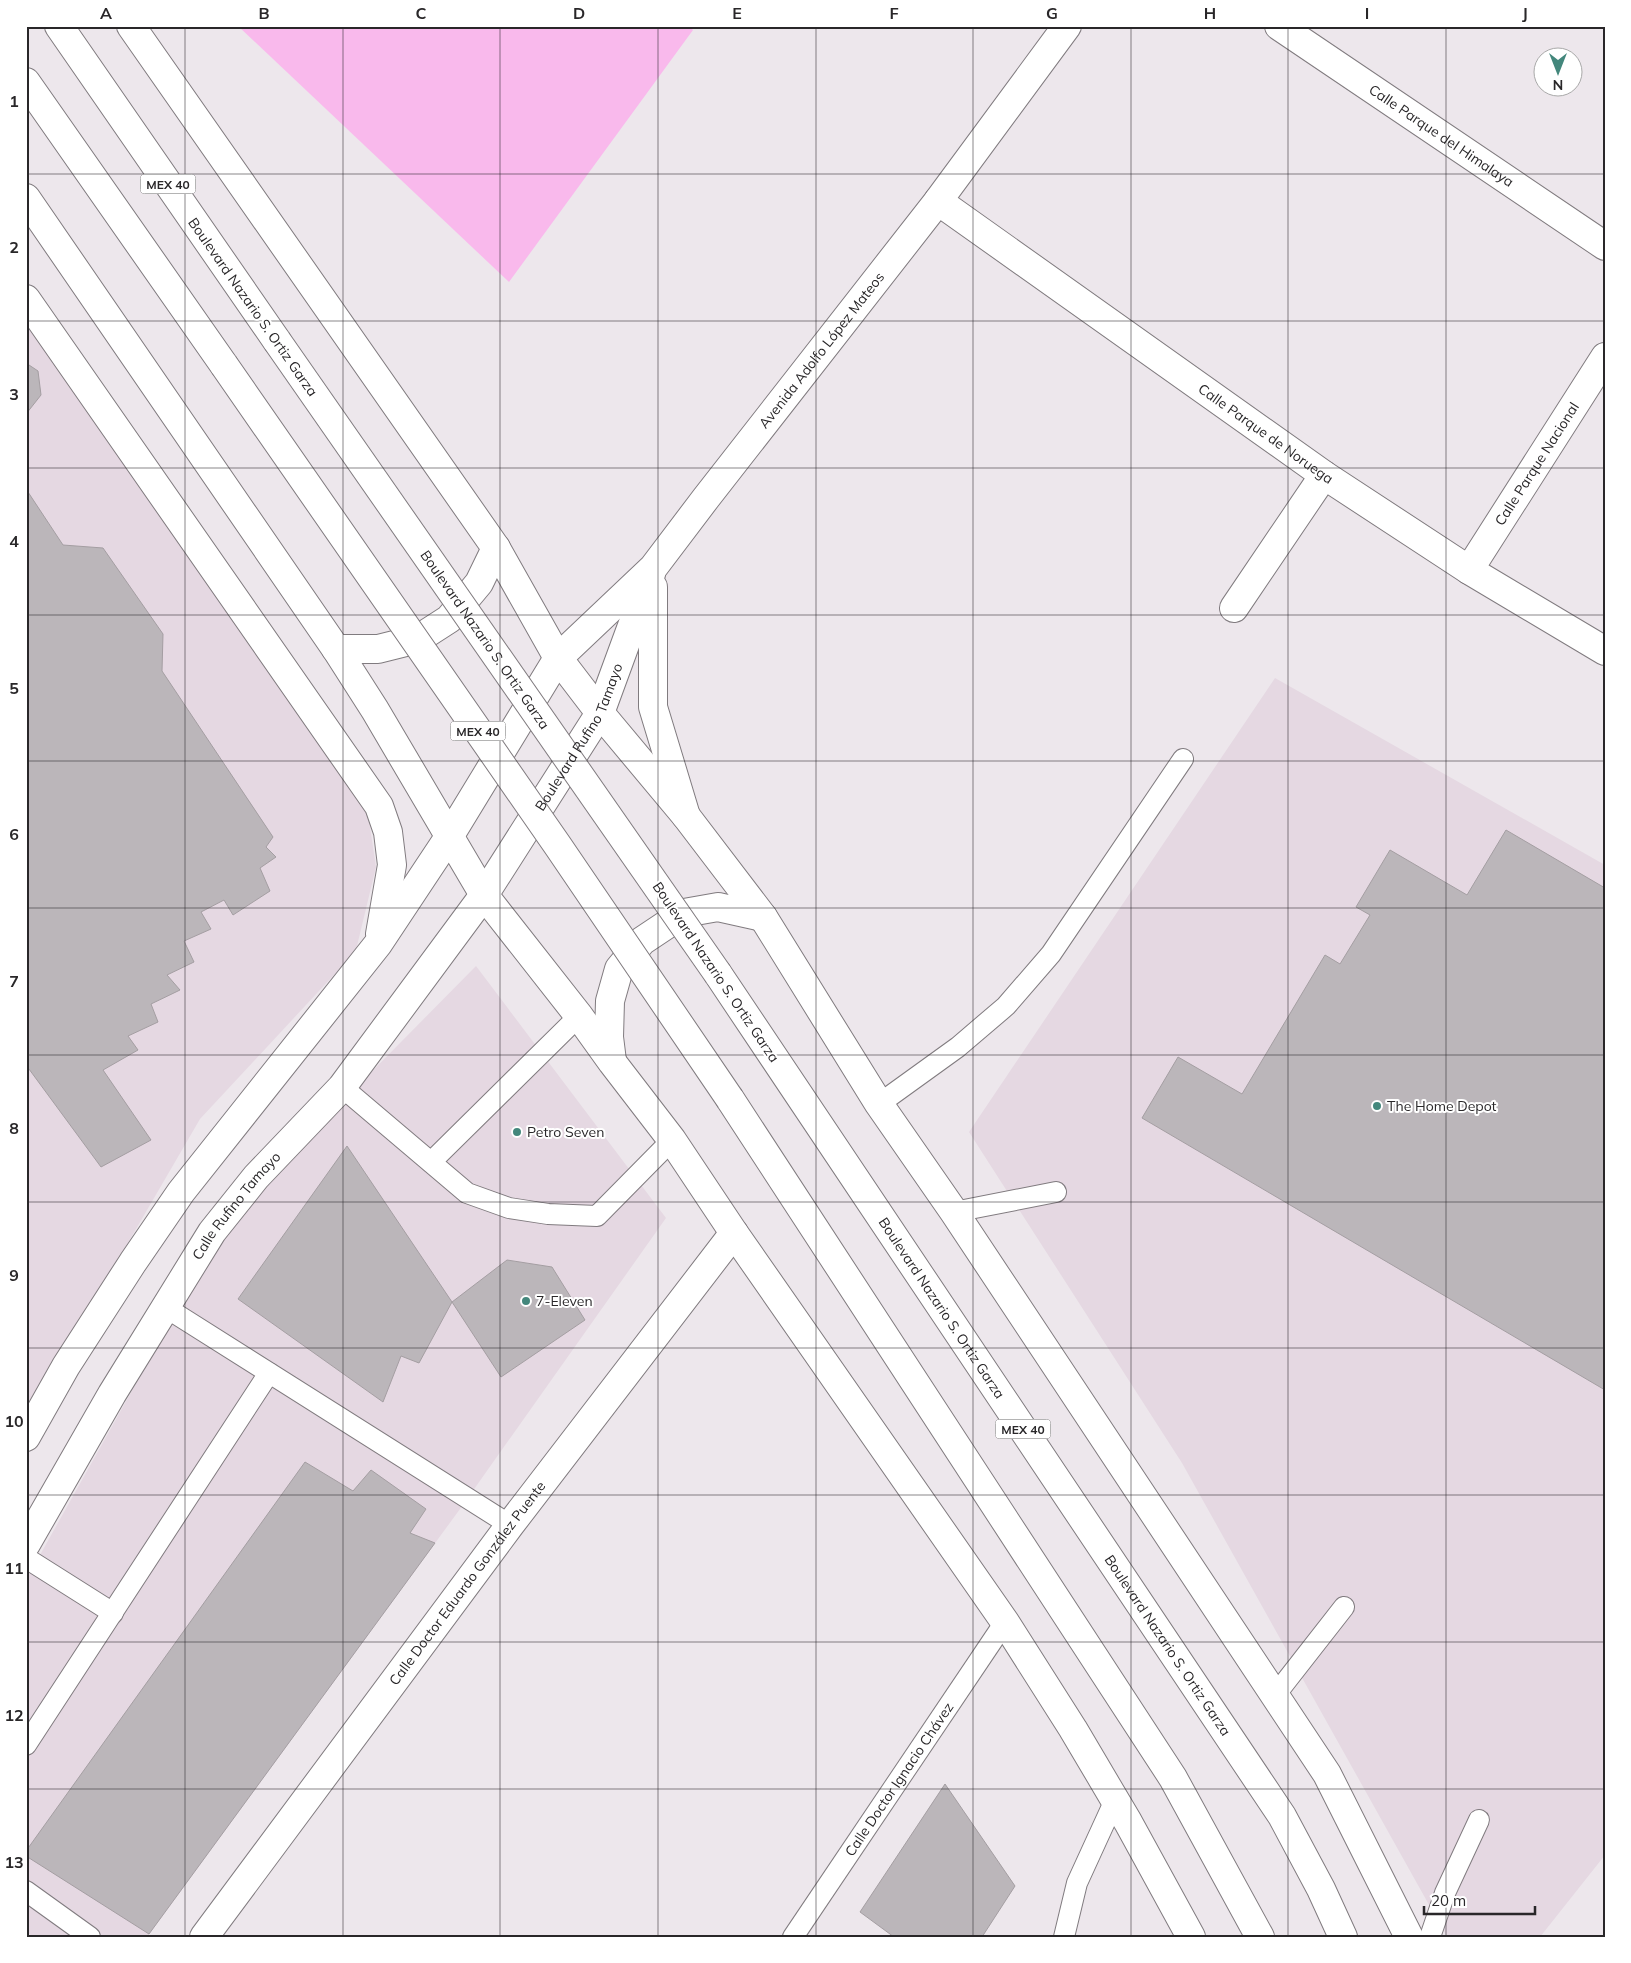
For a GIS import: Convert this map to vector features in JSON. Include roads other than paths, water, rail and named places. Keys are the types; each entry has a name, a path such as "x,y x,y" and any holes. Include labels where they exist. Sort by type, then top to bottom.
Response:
{"main road":[{"name":"Boulevard Nazario S. Ortiz Garza","path":"60,26 276,341 718,974 1282,1816 1321,1889 1342,1937"},
{"path":"131,26 496,548 558,658 600,713 686,816 763,917 879,1104 954,1212 1276,1694 1327,1774 1409,1937"},
{"name":"Avenida Adolfo López Mateos","path":"558,658 653,568 938,201 1067,26"},
{"name":"Calle Parque del Himalaya","path":"1279,26 1605,246"},
{"name":"MEX 40","path":"26,82 558,846 730,1099 1173,1778 1260,1937"},
{"path":"26,198 336,649 376,710 484,895 579,1016 672,1140 734,1233 1005,1622 1073,1728 1192,1937"},
{"name":"Calle Parque de Noruega","path":"938,201 1324,475 1469,570 1605,651"},
{"path":"26,299 379,806 388,832 392,865 378,944"},
{"name":"Calle Parque Nacional","path":"1469,570 1605,357"},
{"path":"1234,608 1324,475"},
{"path":"336,649 378,649 418,638 449,619 479,583 496,548"},
{"path":"653,568 653,707 686,816"},
{"name":"Boulevard Rufino Tamayo","path":"484,895 600,713 653,568"},
{"path":"26,1437 66,1366 181,1192 378,944 449,837 558,658"},
{"name":"Calle Rufino Tamayo","path":"26,1544 112,1394 212,1232 250,1185 342,1087 484,895"},
{"path":"612,1062 609,1037 610,1001 620,969 642,941 684,914 718,907 763,917"},
{"name":"Calle Doctor Eduardo González Puente","path":"204,1937 510,1525 734,1233"}],"lane":[{"path":"879,1104 958,1047 1006,1006 1051,954 1183,759"},
{"path":"431,1162 579,1016"},
{"path":"342,1087 466,1193 509,1208 548,1214 597,1216 672,1140"},
{"path":"954,1212 1056,1192"},
{"path":"165,1307 510,1525"},
{"path":"26,1745 269,1373"},
{"path":"26,1558 113,1613"},
{"path":"1276,1694 1344,1607"},
{"name":"Calle Doctor Ignacio Chávez","path":"793,1937 1005,1622"},
{"path":"1064,1937 1077,1883 1115,1800"},
{"path":"1430,1937 1445,1893 1479,1820"},
{"path":"26,1891 90,1937"}],"place":[{"name":"The Home Depot","path":"1377,1106"},
{"name":"Petro Seven","path":"517,1132"},
{"name":"7-Eleven","path":"526,1301"}]}
